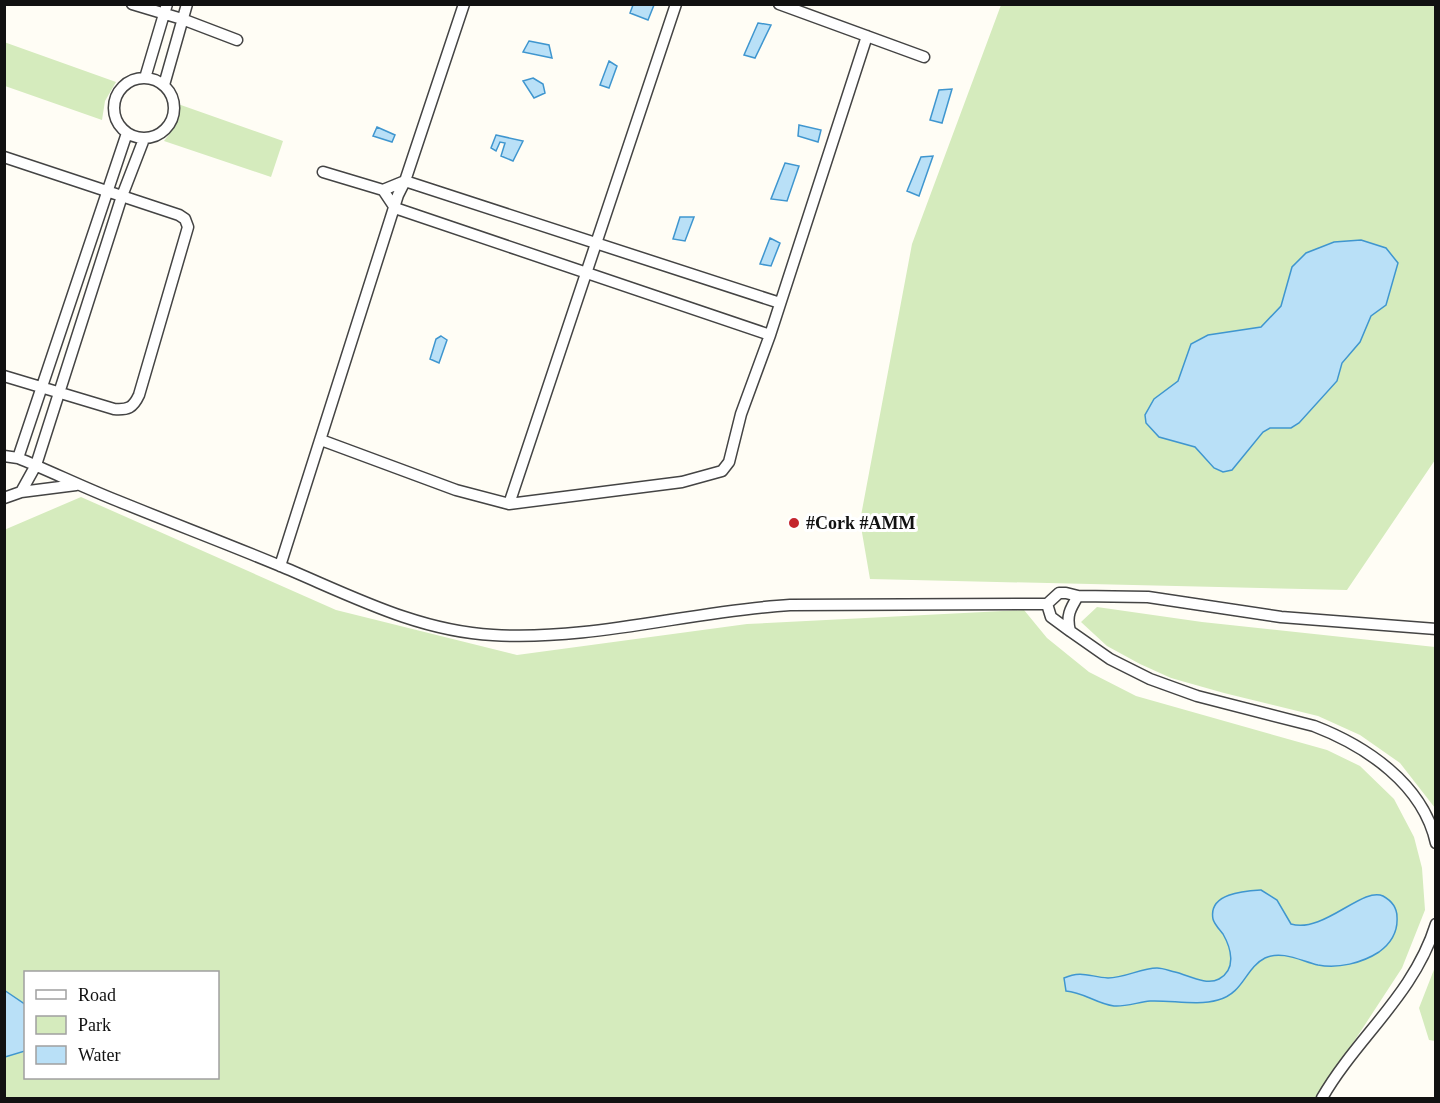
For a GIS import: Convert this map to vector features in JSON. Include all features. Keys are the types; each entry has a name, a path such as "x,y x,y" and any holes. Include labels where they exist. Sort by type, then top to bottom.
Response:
{"street":[{"path":"132,4 166,10 182,19 237,40"},
{"path":"164,85 187,4"},
{"path":"280,566 395,208 464,4"},
{"path":"509,504 676,4"},
{"path":"779,4 924,57"},
{"path":"146,78 166,10"},
{"path":"321,440 456,490 509,504 682,482 722,471 729,462 741,414 770,335 867,36"},
{"path":"146,78 164,85 171,94 174,105 171,121 160,134 144,139 127,133 117,123 115,116 114,102 120,89 126,84 146,78"},
{"path":"18,458 127,133"},
{"path":"21,492 36,465 122,196 144,139"},
{"path":"4,157 179,215 185,219 188,227 134,406 126,410 114,409 4,376"},
{"path":"323,172 383,190 405,182 780,303"},
{"path":"383,190 395,208 770,335"},
{"path":"4,456 18,458 36,465 79,485 409,620 446,629 491,635 565,636 748,608 790,605 1047,604 1059,593 1078,596 1148,597 1272,616 1436,629"},
{"path":"4,498 21,492 79,485"},
{"path":"1070,631 1067,619 1069,610 1078,596"},
{"path":"1047,604 1051,617 1117,663 1171,688 1314,726 1350,742 1375,758 1410,791 1433,831 1436,843"},
{"path":"1322,1098 1410,980 1427,948 1436,924"}],"green space":[{"path":"1001,5 1435,5 1435,460 1347,590 870,579 860,521 912,244"},
{"path":"4,42 116,82 105,101 102,120 5,86"},
{"path":"178,104 283,141 271,177 164,141 176,125"},
{"path":"81,497 336,610 517,655 747,624 1024,610 1047,638 1089,672 1136,696 1327,750 1360,766 1394,799 1414,837 1422,868 1425,910 1402,968 1317,1098 5,1098 4,530"},
{"path":"1097,607 1202,622 1435,647 1435,808 1400,763 1360,735 1318,716 1171,678 1107,646 1081,622"},
{"path":"1435,967 1435,1041 1429,1040 1419,1008"}],"water":[{"path":"633,5 654,5 648,20 630,13"},
{"path":"758,23 771,25 755,58 744,55"},
{"path":"529,41 549,45 552,58 523,52"},
{"path":"609,61 617,66 609,88 600,85"},
{"path":"533,78 543,84 545,93 534,98 523,81"},
{"path":"952,89 942,123 930,120 939,90"},
{"path":"799,125 821,130 818,142 798,136"},
{"path":"377,127 395,135 392,142 373,136"},
{"path":"496,135 523,141 513,161 501,156 505,143 500,142 496,151 491,148"},
{"path":"933,156 919,196 907,191 921,157"},
{"path":"785,163 799,166 787,201 771,199"},
{"path":"680,217 694,217 685,241 673,239"},
{"path":"770,238 780,243 771,266 760,264"},
{"path":"1361,240 1386,248 1398,263 1386,305 1371,316 1360,342 1342,363 1337,381 1299,423 1291,428 1270,428 1263,432 1232,470 1223,472 1214,468 1195,447 1159,437 1146,423 1145,415 1154,399 1178,381 1191,344 1208,335 1261,327 1281,306 1292,267 1306,253 1334,242"},
{"path":"441,336 447,340 439,363 430,359 436,339"},
{"path":"1261,890 1277,900 1291,924 1303,925 1329,917 1365,898 1375,895 1383,896 1391,902 1397,913 1395,933 1379,952 1350,964 1318,965 1278,955 1265,958 1258,962 1234,992 1227,997 1210,1002 1150,1001 1114,1006 1066,991 1064,978 1070,976 1081,974 1114,978 1151,968 1164,969 1203,981 1219,979 1228,970 1231,958 1226,940 1213,919 1213,910 1216,904 1229,895"},
{"path":"4,990 24,1004 24,1051 5,1057"}],"place":[{"name":"#Cork #AMM","path":"794,523"}]}
